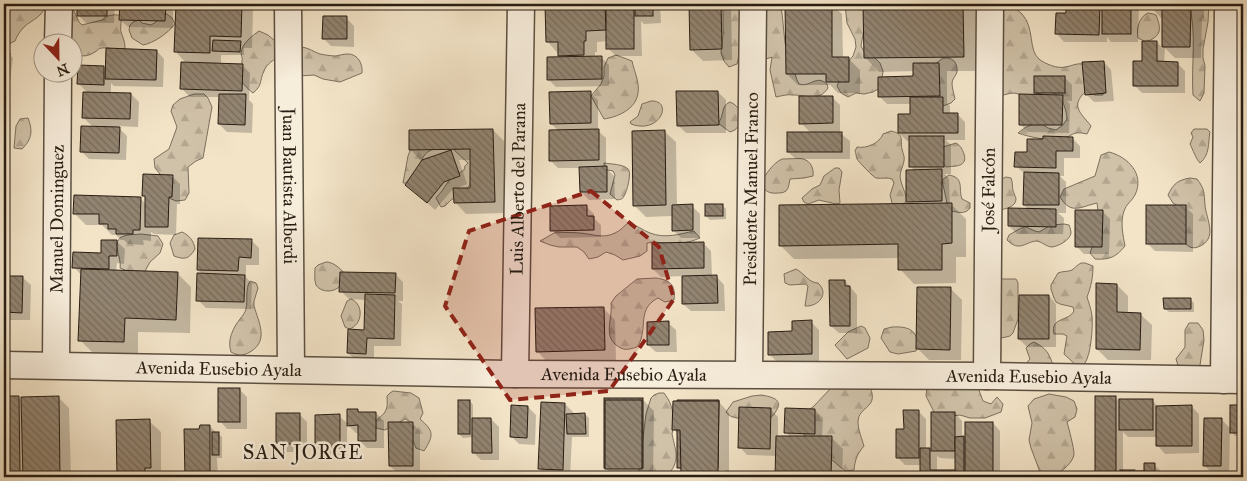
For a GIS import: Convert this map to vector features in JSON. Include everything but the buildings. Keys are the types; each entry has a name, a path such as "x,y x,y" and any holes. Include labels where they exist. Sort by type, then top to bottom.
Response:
{"street":[{"path":"58,32 59,4"},
{"name":"Juan Bautista Alberdi","path":"288,4 291,369"},
{"name":"Luis Alberto del Parana","path":"515,374 520,4"},
{"name":"Presidente Manuel Franco","path":"749,374 754,4"},
{"name":"José Falcón","path":"987,376 990,4"},
{"path":"1228,4 1234,380"},
{"name":"Manuel Dominguez","path":"56,365 58,82"},
{"name":"Avenida Eusebio Ayala","path":"4,365 515,374 749,374 1234,380"}],"highlighted area":[{"path":"591,191 659,247 674,299 609,391 510,400 445,306 469,231"}],"green space":[{"path":"5,4 46,4 40,15 24,27 15,41 4,46 4,14"},
{"path":"71,4 82,25 102,20 110,15 117,15 121,18 121,32 125,48 116,51 101,48 87,56 82,56 82,32 65,32"},
{"path":"723,4 740,4 739,55 737,64 729,67 721,53"},
{"path":"758,4 779,4 782,13 785,43 797,80 799,84 803,85 820,80 823,81 827,84 828,88 821,95 812,97 789,95 776,97 770,70 772,57 763,60"},
{"path":"845,4 868,4 865,12 861,46 865,53 874,57 880,63 883,71 880,88 873,92 856,93 848,97 841,93 837,86 856,47 855,39 847,23"},
{"path":"1189,4 1209,4 1203,49 1205,66 1204,93 1200,101 1193,95 1193,26"},
{"path":"1008,6 1017,10 1026,20 1034,50 1039,59 1059,67 1079,64 1087,66 1100,81 1103,87 1103,95 1095,95 1086,91 1078,101 1080,113 1091,126 1087,134 1075,133 1061,139 1050,139 1018,133 1028,126 1037,123 1056,130 1063,125 1067,119 1066,110 1060,98 1053,93 1025,95 1012,93 995,97 1000,8"},
{"path":"164,12 172,18 175,24 165,34 143,45 132,38 129,30 133,22 139,20 142,23 151,25 156,22 158,13"},
{"path":"1148,13 1156,15 1159,32 1155,37 1146,42 1138,38 1137,31 1140,20"},
{"path":"259,31 275,41 276,58 266,67 260,85 253,93 242,82 241,53 245,43"},
{"path":"302,47 326,55 352,54 361,63 362,73 340,82 323,79 314,75 299,76 293,48"},
{"path":"616,55 632,61 638,81 637,99 626,111 604,119 591,96 601,84 604,76 604,67 608,58"},
{"path":"943,58 949,58 954,61 957,68 952,83 955,99 943,106 929,95 931,67"},
{"path":"194,94 204,94 212,107 203,158 188,167 189,193 185,200 176,201 169,198 160,174 155,168 154,159 169,149 177,127 171,111 173,105 180,99"},
{"path":"651,101 658,102 662,106 660,116 656,121 650,125 631,124 630,122 638,116 642,104"},
{"path":"730,102 740,110 740,124 735,130 730,132 718,123 725,106"},
{"path":"28,118 31,127 30,138 22,149 14,148 16,126 20,119"},
{"path":"1194,129 1207,129 1210,132 1207,153 1200,163 1190,144 1193,137 1191,133"},
{"path":"891,131 898,134 901,138 904,158 900,177 907,201 900,205 892,203 890,195 894,183 892,179 874,177 857,159 855,151 857,147 872,145 883,134"},
{"path":"956,143 963,151 964,161 957,166 946,167 941,160 943,147"},
{"path":"411,148 434,149 424,156 418,170 408,183 403,183 408,156"},
{"path":"468,148 471,151 471,183 466,190 441,207 436,198 450,179 464,170 468,163 453,149"},
{"path":"1109,152 1128,162 1133,168 1138,180 1138,187 1135,195 1126,206 1123,215 1122,228 1125,246 1112,257 1095,259 1090,253 1097,228 1097,203 1081,208 1072,208 1064,203 1060,197 1064,189 1095,176 1101,155"},
{"path":"782,159 806,160 811,166 813,176 790,179 786,191 781,193 769,192 765,190 761,183 772,166"},
{"path":"604,163 623,166 629,171 628,186 621,199 617,200 610,194 615,175 613,171 604,167"},
{"path":"835,168 839,168 842,172 839,190 840,203 836,204 819,200 808,204 804,202 802,198 820,185 824,176"},
{"path":"949,175 954,176 959,181 962,199 970,203 970,208 966,212 951,211 947,203 942,180"},
{"path":"1006,177 1011,178 1016,202 1010,207 999,210 998,181"},
{"path":"1190,178 1197,179 1203,189 1210,228 1208,239 1194,248 1184,242 1178,206 1173,203 1168,195 1176,183"},
{"path":"628,223 656,235 672,235 694,231 700,238 674,245 656,242 647,243 647,251 640,256 623,260 606,252 598,257 589,259 577,247 559,247 540,241 556,232 607,236 617,232"},
{"path":"1051,225 1069,225 1070,236 1064,242 1055,246 1050,247 1033,241 1016,246 1007,240 1009,235 1021,228 1026,227 1039,232"},
{"path":"182,232 191,239 195,249 189,257 184,258 174,256 170,243 174,235"},
{"path":"126,235 158,236 163,244 160,253 150,262 144,273 128,273 120,268 118,241"},
{"path":"326,262 336,266 344,273 341,285 332,291 321,290 315,283 315,268"},
{"path":"1081,263 1093,266 1092,282 1087,297 1092,313 1092,327 1087,359 1084,365 1078,367 1064,354 1067,336 1054,334 1053,329 1057,322 1068,317 1074,311 1073,307 1056,302 1051,285 1058,273 1072,270"},
{"path":"796,269 821,287 823,295 818,302 805,306 808,286 805,284 790,285 785,283 784,274"},
{"path":"656,278 671,284 674,291 674,300 665,302 658,298 652,302 644,316 641,339 637,347 623,349 614,343 611,338 609,327 611,303 616,296 637,279"},
{"path":"997,279 1016,279 1018,283 1018,319 1013,333 1010,336 1001,338 997,335"},
{"path":"1243,280 1243,356 1237,357 1232,348 1238,316 1238,289"},
{"path":"250,281 256,283 258,288 254,306 260,325 261,337 256,348 243,355 238,355 231,352 230,339 235,326 246,310"},
{"path":"351,299 358,305 360,314 357,323 349,329 345,327 341,316 347,301"},
{"path":"1189,323 1198,323 1203,330 1204,340 1200,365 1195,372 1181,375 1176,359 1185,347 1185,330"},
{"path":"861,326 865,328 870,338 868,348 847,359 835,345 848,332"},
{"path":"892,327 909,329 915,334 916,351 898,354 890,352 881,338 884,329"},
{"path":"1034,342 1046,351 1053,365 1022,368 1030,359 1026,348"},
{"path":"868,383 872,391 871,402 862,412 858,422 864,446 857,457 854,470 845,471 825,454 812,450 801,428 805,412 813,407 832,387"},
{"path":"977,385 983,401 991,404 997,397 1003,404 1001,412 985,418 970,418 960,415 944,419 934,412 926,396 927,387"},
{"path":"393,391 411,393 419,398 423,413 420,419 428,427 431,434 430,441 424,451 416,448 412,435 414,428 411,422 405,419 385,430 376,428 377,419 386,410 387,396"},
{"path":"659,393 664,393 670,402 673,412 672,434 676,461 666,477 638,477 646,414 651,398"},
{"path":"1049,394 1066,397 1074,401 1077,409 1075,417 1067,422 1073,447 1073,458 1060,472 1045,475 1040,472 1029,440 1032,423 1028,406 1034,399"},
{"path":"762,395 777,401 778,407 775,414 771,417 743,419 732,417 726,412 733,402"}],"district":[{"name":"SAN JORGE","path":"303,452"}]}
